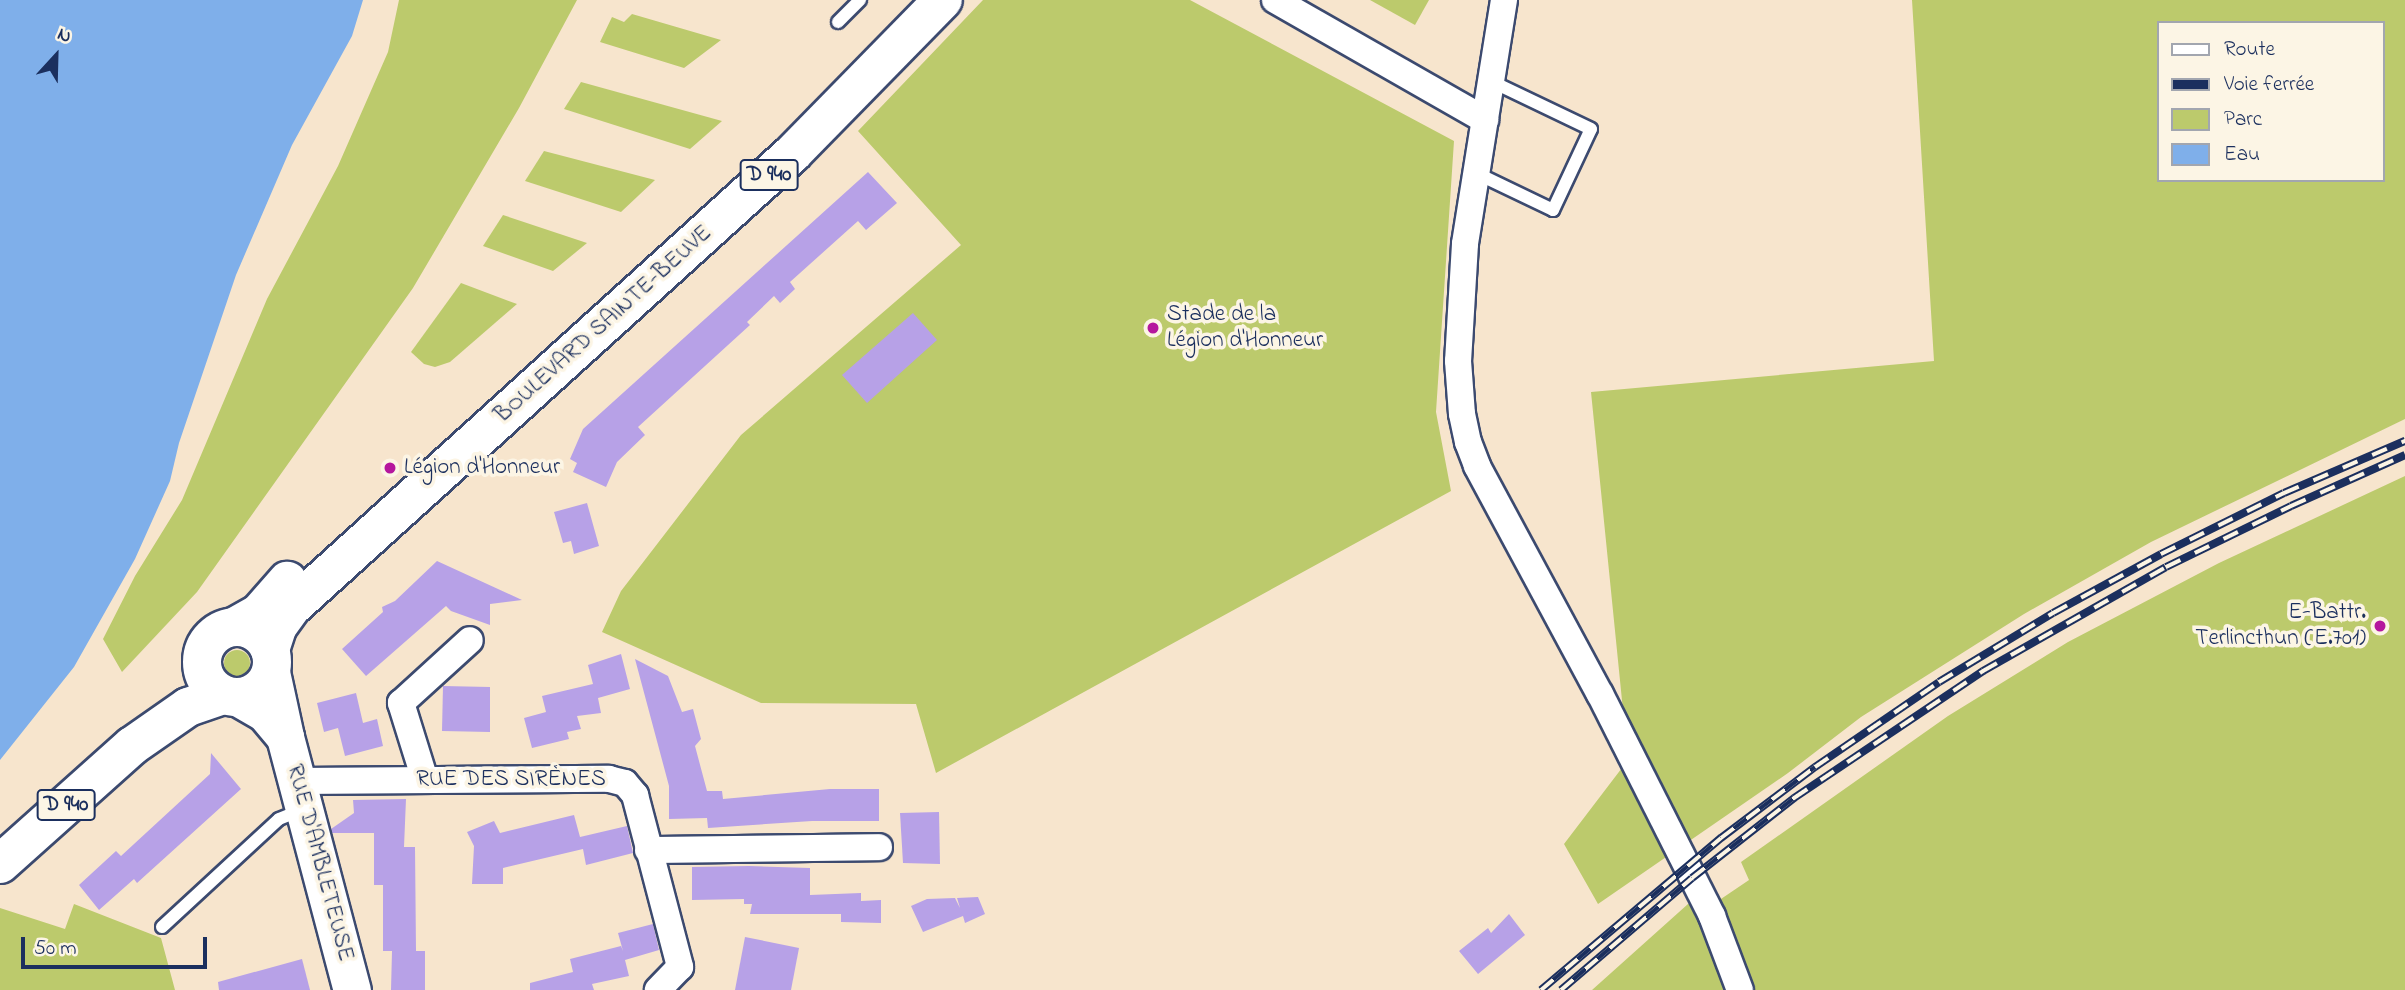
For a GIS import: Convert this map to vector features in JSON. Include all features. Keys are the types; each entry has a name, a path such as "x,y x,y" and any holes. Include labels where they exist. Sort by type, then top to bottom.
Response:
{"main road":[{"name":"BOULEVARD SAINTE-BEUVE","path":"234,627 259,613 285,583 352,529 730,187 798,122 911,0"},
{"name":"BOULEVARD SAINTE-BEUVE","path":"271,661 278,626 292,607 784,160 943,0"},
{"path":"234,627 254,631 271,661 257,692 231,696 205,677 202,656 212,638 234,627"},
{"name":"D 940","path":"0,864 132,746 184,687 202,656"},
{"name":"D 940","path":"132,746 188,707 231,696"}],"street":[{"path":"1276,0 1485,120"},
{"path":"1504,0 1465,244 1458,343 1461,414 1468,442 1482,475 1600,694 1707,906 1740,990"},
{"path":"425,780 401,703 470,640"},
{"name":"RUE D'AMBLETEUSE","path":"271,661 285,737 352,990"},
{"name":"RUE D'AMBLETEUSE","path":"231,696 265,713 285,737"},
{"name":"RUE DES SIRÈNES","path":"301,795 425,780 617,780 625,783 635,795 680,967 657,990"},
{"path":"648,849 879,847"}],"lane":[{"path":"838,22 860,0"},
{"path":"1478,174 1553,210 1591,128 1491,81"},
{"path":"162,927 279,819 301,795"}],"green space":[{"path":"399,0 577,0 519,108 413,288 197,592 122,672 103,639 135,576 182,500 267,299 338,166 388,52"},
{"name":"Stade de la Légion d'Honneur","path":"983,0 1190,0 1454,141 1436,412 1451,491 936,773 916,704 761,703 602,632 621,591 741,435 961,245 858,131"},
{"path":"1370,0 1429,0 1415,25"},
{"path":"1912,0 2405,0 2405,419 2151,542 2024,614 1861,717 1788,773 1598,904 1564,844 1628,760 1591,392 1934,361"},
{"path":"632,14 721,40 684,68 600,42 612,17 624,22"},
{"path":"581,82 722,121 690,149 564,109"},
{"path":"544,151 655,180 621,212 525,181"},
{"path":"503,215 587,243 553,271 483,246"},
{"path":"461,283 517,304 450,362 435,367 424,364 411,352"},
{"path":"2405,476 2405,990 1592,990 1688,904 1715,903 1749,880 1741,862 1948,716 2068,642 2219,563"},
{"path":"237,650 246,654 250,663 246,672 237,676 228,672 224,663 228,654"},
{"path":"74,904 161,938 175,990 0,990 0,908 65,929"}],"water":[{"path":"0,0 363,0 352,36 292,145 236,275 179,443 170,481 135,559 74,667 0,760"}],"building":[{"path":"868,172 897,203 866,230 858,221 790,282 795,289 780,303 774,296 747,322 750,325 638,427 645,435 617,462 606,487 573,472 577,463 570,459 583,429"},
{"path":"913,313 937,340 867,403 842,375"},
{"path":"587,503 599,546 574,554 571,541 563,543 554,512"},
{"path":"437,561 522,600 490,604 490,625 451,611 446,606 366,676 342,649 383,612 382,607 395,601"},
{"path":"621,654 630,689 598,698 601,713 577,716 581,729 567,732 569,739 532,748 524,718 546,712 542,696 593,684 588,665"},
{"path":"635,659 668,676 682,712 693,709 701,739 695,746 707,791 722,791 723,799 830,789 879,789 879,821 812,821 708,828 707,818 669,819 669,786"},
{"path":"443,686 490,687 490,732 442,731"},
{"path":"356,693 363,723 377,719 383,746 345,756 338,728 324,732 317,703"},
{"path":"211,753 241,789 137,883 134,879 99,910 79,885 116,851 121,856 210,774"},
{"path":"406,799 404,847 415,847 416,951 425,951 425,990 391,990 392,951 383,951 383,885 374,885 374,833 332,833 331,829 354,813 353,800"},
{"path":"939,812 940,864 903,863 900,813"},
{"path":"574,815 580,837 627,826 633,853 586,865 583,849 503,868 503,884 472,884 474,846 467,832 494,821 500,833"},
{"path":"692,867 810,868 810,895 861,893 861,901 881,900 881,923 841,922 841,914 750,914 752,904 744,904 744,899 692,900"},
{"path":"978,897 985,914 965,923 963,916 923,932 911,906 927,899 955,898 960,908 957,898"},
{"path":"1509,914 1525,935 1478,974 1459,951 1488,928 1491,933"},
{"path":"653,924 659,950 625,960 629,976 592,984 594,990 530,990 530,983 573,972 570,959 621,946 623,951 618,933"},
{"path":"745,937 799,948 791,990 735,990"},
{"path":"302,959 310,990 219,990 218,982"}],"railway":[{"path":"1541,990 1721,838 1815,767 1939,682 2053,613 2161,554 2284,493 2405,441"},
{"path":"1561,990 1692,878 1794,798 1983,671 2166,567 2291,506 2405,455"}],"place":[{"name":"Stade de la Légion d'Honneur","path":"1153,328"},
{"name":"Légion d'Honneur","path":"390,468"},
{"name":"E-Battr. Terlincthun (E.701)","path":"2380,626"}]}
